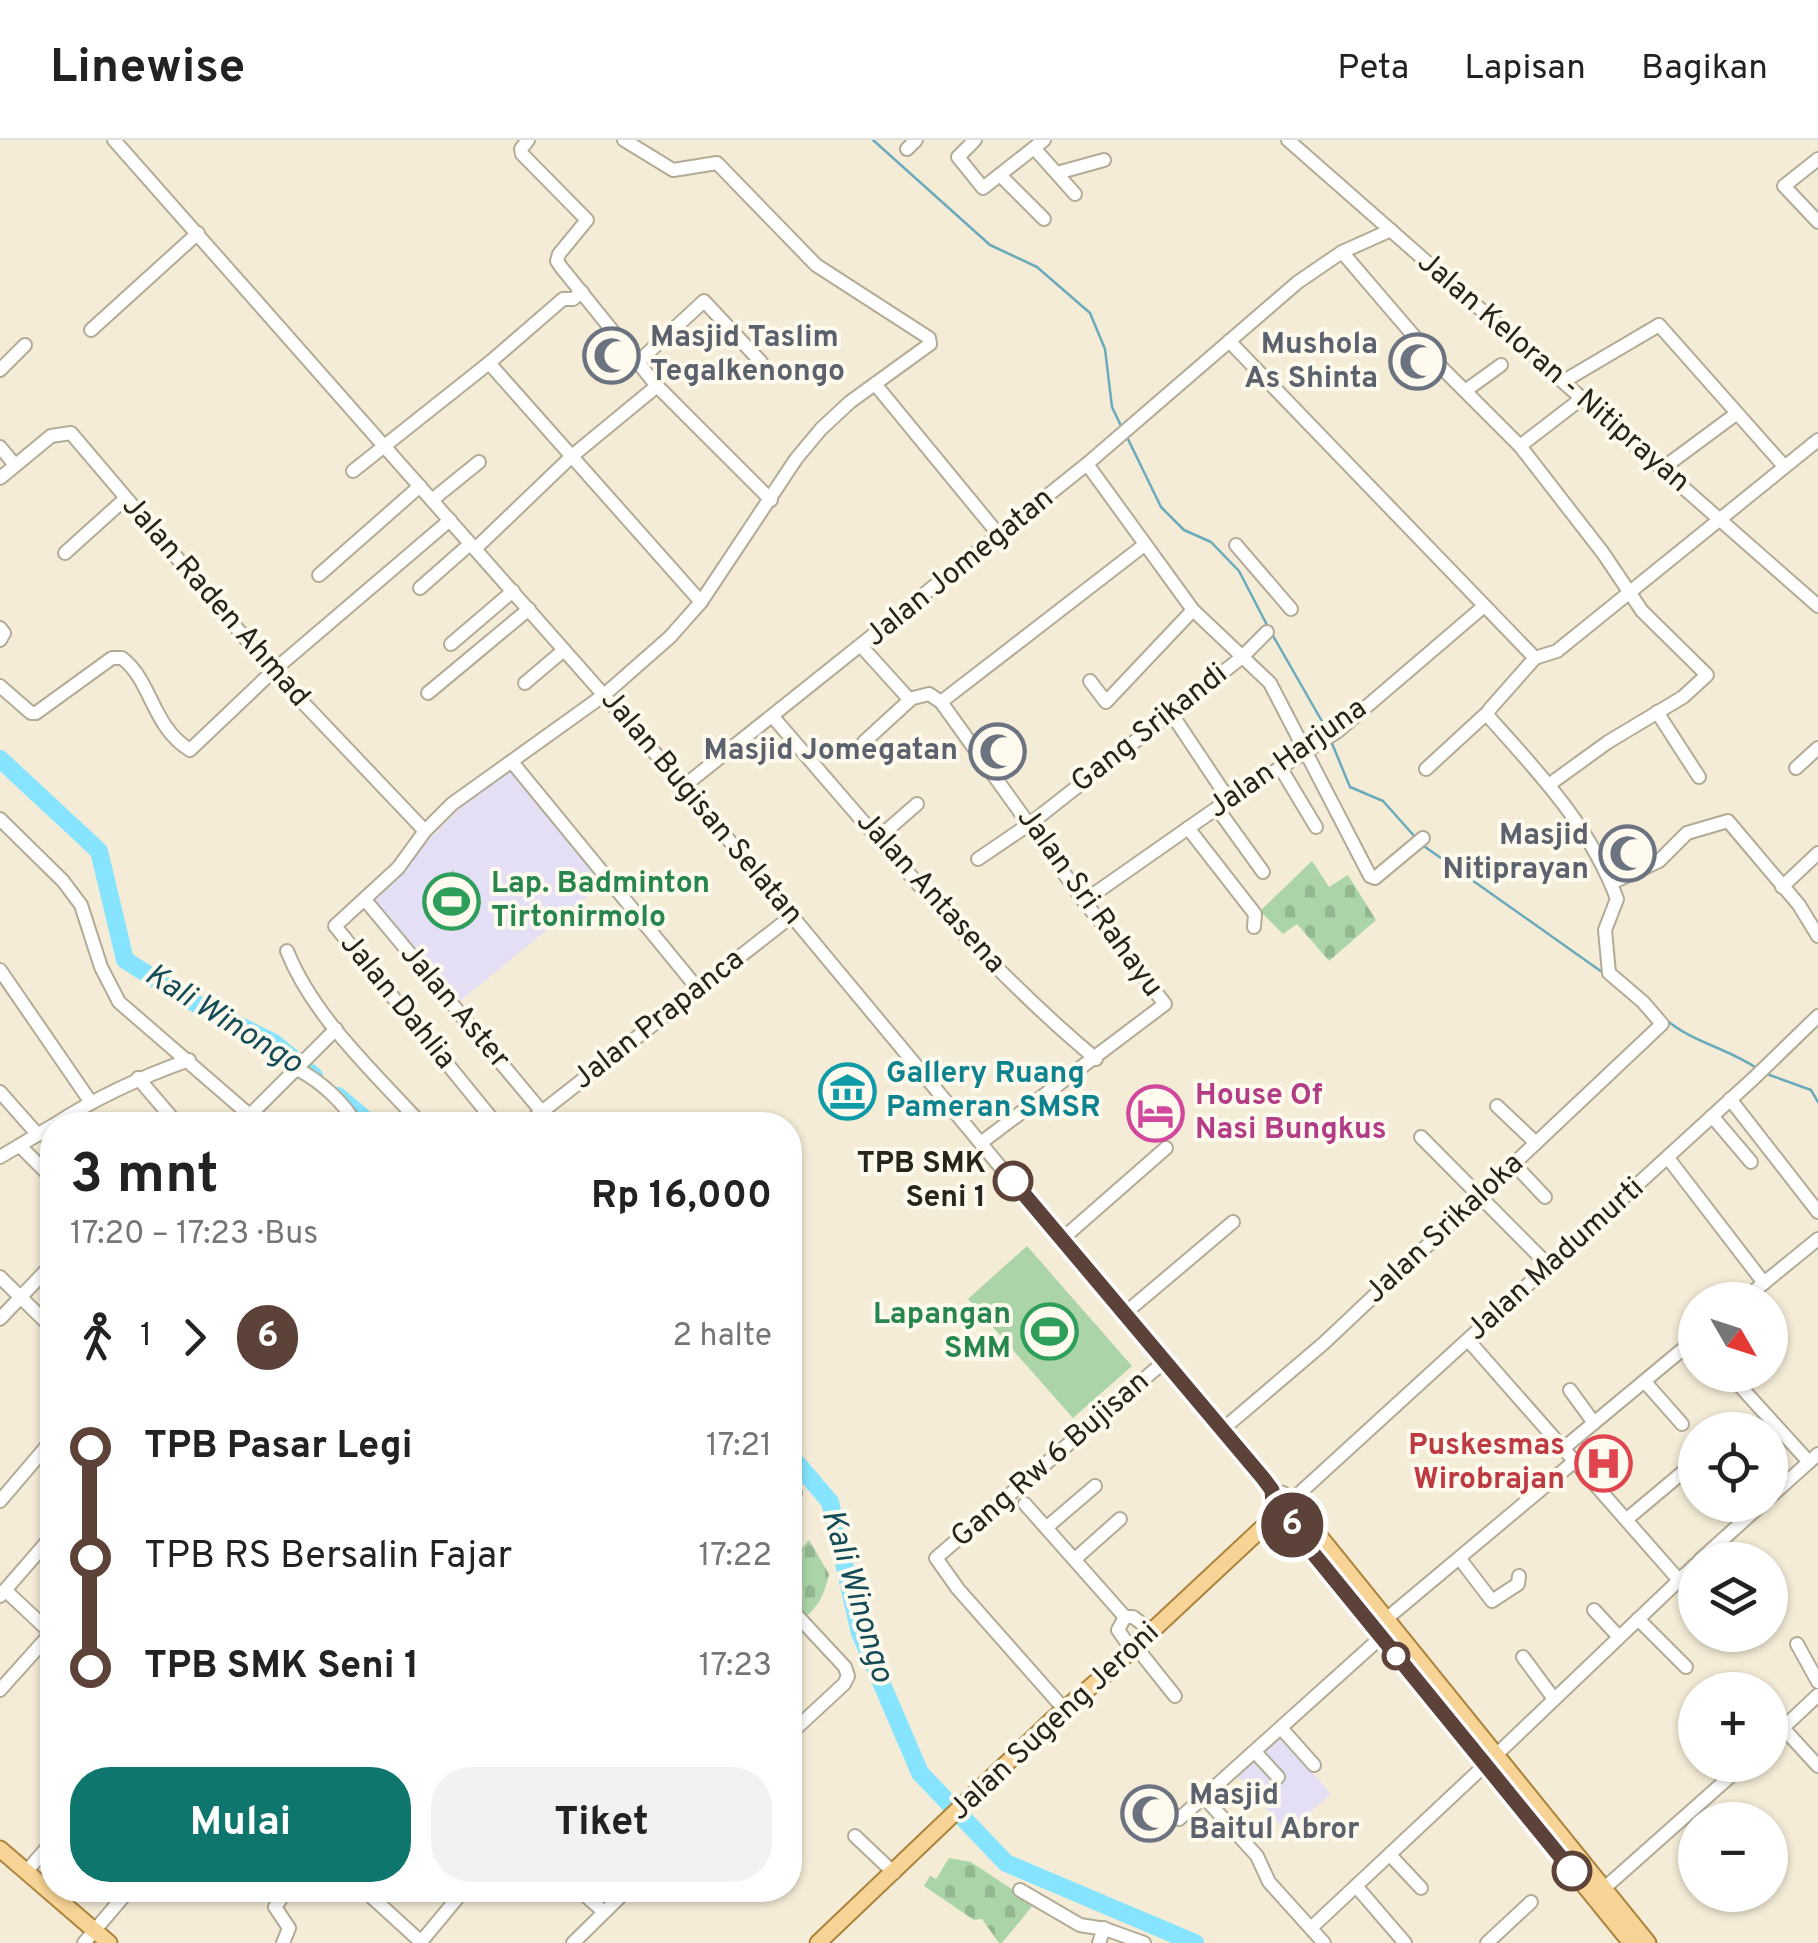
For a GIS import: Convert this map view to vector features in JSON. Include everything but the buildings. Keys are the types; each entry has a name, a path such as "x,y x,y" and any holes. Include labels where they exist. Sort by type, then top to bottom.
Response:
{"main road":[{"path":"1286,1506 1599,1893 1648,1943"},
{"name":"Jalan Sugeng Jeroni","path":"829,1940 1064,1709 1286,1506"},
{"path":"0,1849 40,1886"},
{"path":"1599,1893 1631,1943"},
{"path":"55,1902 88,1936 109,1943"}],"street":[{"name":"Jalan Bugisan Selatan","path":"114,140 684,786 1223,1429 1272,1490 1273,1504 1286,1506"},
{"path":"528,140 522,154 587,220 567,242 557,261 657,386 771,500"},
{"path":"366,901 398,868 424,831 452,804 604,695 670,637 701,602 796,459 822,429 876,384 927,349 929,338 816,265 717,163 672,170 624,140"},
{"path":"974,140 959,153 958,160 979,186 1000,175 1039,144 1075,194"},
{"name":"Jalan Keloran - Nitiprayan","path":"1288,140 1818,606"},
{"path":"1818,159 1784,186 1818,221"},
{"path":"1058,173 1104,160"},
{"path":"1000,175 1044,218"},
{"name":"Jalan Jomegatan","path":"684,786 1000,535 1298,282 1342,252 1391,230"},
{"path":"91,330 198,233"},
{"path":"1342,252 1465,391 1520,446 1642,611 1707,674 1682,697 1608,742 1550,784"},
{"path":"353,471 489,364 562,299 573,299 582,292"},
{"path":"637,363 704,300 761,362"},
{"path":"1564,381 1659,325 1784,466"},
{"path":"1229,341 1535,658"},
{"path":"0,370 25,345"},
{"path":"489,364 701,602"},
{"path":"1465,391 1501,366"},
{"path":"876,384 1000,535"},
{"path":"420,588 657,386"},
{"path":"1520,446 1581,399"},
{"path":"1663,468 1736,414"},
{"name":"Jalan Raden Ahmad","path":"0,478 50,436 72,433 273,671 424,831"},
{"path":"1426,769 1488,712 1535,658 1557,651 1818,440"},
{"path":"0,447 15,465"},
{"path":"432,500 479,462"},
{"path":"1086,464 1193,610 1270,683 1370,876 1374,878 1423,838"},
{"path":"319,574 420,486"},
{"path":"65,553 125,500"},
{"path":"0,686 36,713 112,658 122,658 138,675 149,702 176,740 190,750 273,671 450,520"},
{"path":"1236,544 1291,609"},
{"path":"864,742 910,700 929,694 941,702 1143,546"},
{"path":"451,644 513,591"},
{"name":"Jalan Harjuna","path":"1084,901 1223,804 1338,731 1483,607"},
{"path":"428,692 529,610"},
{"path":"1090,681 1106,702 1193,610"},
{"path":"0,628 4,634 0,640"},
{"name":"Gang Srikandi","path":"978,859 1031,823 1240,658 1267,632"},
{"path":"862,647 910,700"},
{"path":"525,683 564,650"},
{"name":"Jalan Sri Rahayu","path":"941,702 1084,901 1166,1004 982,1142"},
{"path":"1488,712 1550,784 1587,835 1611,882 1659,861 1687,834 1728,821 1812,922 1818,936"},
{"path":"1657,712 1699,777"},
{"path":"1171,713 1263,872"},
{"name":"Jalan Antasena","path":"773,717 969,940 1044,1015 1096,1059"},
{"path":"1796,768 1818,748"},
{"path":"512,762 698,988"},
{"path":"1280,767 1316,827"},
{"path":"878,838 917,804"},
{"path":"0,819 63,881 81,905 101,967 119,1002 246,1112"},
{"path":"1188,828 1255,914 1254,927"},
{"path":"1782,888 1818,853"},
{"name":"Jalan Srikaloka","path":"1223,1429 1324,1344 1662,1024 1612,976 1605,930 1618,901 1611,882"},
{"name":"Jalan Dahlia","path":"366,901 335,926 486,1112"},
{"name":"Jalan Aster","path":"366,901 542,1112"},
{"name":"Jalan Prapanca","path":"542,1112 792,916"},
{"path":"287,950 304,985 336,1029 410,1112"},
{"path":"0,970 90,1101"},
{"name":"Jalan Madumurti","path":"1286,1506 1818,1016"},
{"path":"250,1112 336,1029"},
{"path":"74,1112 138,1078 189,1060"},
{"path":"294,1070 310,1075 346,1112"},
{"path":"138,1078 167,1112"},
{"path":"0,1092 38,1135 0,1157"},
{"path":"1730,1099 1818,1212"},
{"path":"1497,1106 1536,1143"},
{"path":"1712,1116 1751,1162"},
{"path":"1421,1137 1549,1266"},
{"path":"20,1146 40,1166"},
{"path":"1061,1240 1166,1148"},
{"path":"1668,1158 1764,1282 1818,1239"},
{"path":"1514,1164 1545,1196"},
{"path":"1124,1314 1233,1222"},
{"path":"0,1277 40,1316"},
{"path":"0,1319 40,1277"},
{"path":"1312,1928 1678,1578 1468,1340"},
{"path":"1381,1625 1460,1559 1571,1454 1594,1423 1678,1353"},
{"name":"Gang Rw 6 Bujisan","path":"1064,1709 958,1589 936,1558 1165,1361"},
{"path":"1644,1382 1678,1420"},
{"path":"1570,1390 1594,1423"},
{"path":"1747,1392 1814,1458 1788,1479"},
{"path":"2,1495 40,1453"},
{"path":"1180,1820 1281,1728 1381,1625 1571,1454"},
{"path":"1627,1518 1678,1476"},
{"path":"1047,1527 1094,1486"},
{"path":"1025,1504 1125,1616 1133,1617 1152,1631"},
{"path":"1075,1559 1120,1519"},
{"path":"1720,1542 1742,1522"},
{"path":"40,1550 2,1593 40,1624"},
{"path":"1460,1559 1492,1601 1518,1584 1519,1576"},
{"path":"1594,1610 1619,1637"},
{"path":"1125,1616 1118,1630 1175,1696"},
{"path":"1638,1618 1686,1667"},
{"path":"802,1621 845,1667 848,1676 802,1723"},
{"path":"1797,1644 1818,1682"},
{"path":"0,1690 40,1647"},
{"path":"1522,1658 1554,1699"},
{"path":"1788,1723 1818,1695"},
{"path":"1281,1728 1314,1765"},
{"path":"1788,1733 1818,1766"},
{"path":"1254,1752 1278,1777"},
{"path":"1599,1893 1723,1782"},
{"path":"1204,1798 1257,1856 1269,1882 1324,1943"},
{"path":"855,1836 894,1873"},
{"path":"1390,1855 1421,1888"},
{"path":"26,1872 40,1856"},
{"path":"1356,1886 1405,1943"},
{"path":"1020,1890 1080,1924 1144,1943"},
{"path":"88,1936 118,1902"},
{"path":"279,1902 275,1907 289,1928 283,1943"},
{"path":"377,1902 420,1942 454,1902"},
{"path":"593,1902 604,1912"},
{"path":"573,1943 614,1902"},
{"path":"1487,1943 1531,1902"},
{"path":"1099,1943 1104,1928"}],"shaded area":[{"path":"509,770 605,882 459,1002 369,901 461,807"},
{"path":"1280,1734 1331,1794 1287,1832 1236,1774"}],"green space":[{"path":"1312,861 1329,887 1348,875 1376,920 1329,961 1297,924 1283,934 1260,911"},
{"name":"Lap. Badminton Tirtonirmolo","path":"453,870 482,903 451,931 422,898"},
{"name":"Lapangan SMM","path":"1027,1246 1132,1366 1073,1418 968,1299"},
{"path":"809,1540 829,1574 817,1605 802,1619 802,1548"},
{"path":"949,1858 971,1862 1034,1904 1002,1943 982,1919 974,1920 924,1886 930,1876 936,1879"}],"waterway":[{"path":"873,140 990,245 1037,267 1090,313 1105,349 1112,407 1122,428"},
{"path":"1126,435 1161,507 1184,530 1211,542 1239,571 1267,625"},
{"path":"1272,634 1327,730"},
{"path":"1331,741 1350,787 1383,801 1416,838"},
{"name":"Kali Winongo","path":"0,759 99,851 125,960 187,999 274,1043 314,1076"},
{"path":"1421,844 1602,972"},
{"path":"1665,1019 1758,1069"},
{"path":"1764,1073 1811,1090 1818,1102"},
{"name":"Kali Winongo","path":"338,1096 357,1112"},
{"name":"Kali Winongo","path":"802,1469 830,1502 860,1633 920,1773 1006,1863 1195,1943"}],"bus line":[{"name":"6","path":"1013,1181 1223,1429 1272,1490 1273,1504 1572,1871"}],"place":[{"name":"Masjid Taslim Tegalkenongo","path":"611,355"},
{"name":"Mushola As Shinta","path":"1417,362"},
{"name":"Masjid Jomegatan","path":"997,751"},
{"name":"Masjid Nitiprayan","path":"1628,853"},
{"name":"Lap. Badminton Tirtonirmolo","path":"452,901"},
{"name":"Gallery Ruang Pameran SMSR","path":"847,1091"},
{"name":"House Of Nasi Bungkus","path":"1156,1113"},
{"name":"TPB SMK Seni 1","path":"1013,1181"},
{"name":"Lapangan SMM","path":"1050,1332"},
{"name":"Puskesmas Wirobrajan","path":"1604,1463"},
{"name":"Masjid Baitul Abror","path":"1150,1813"}]}
